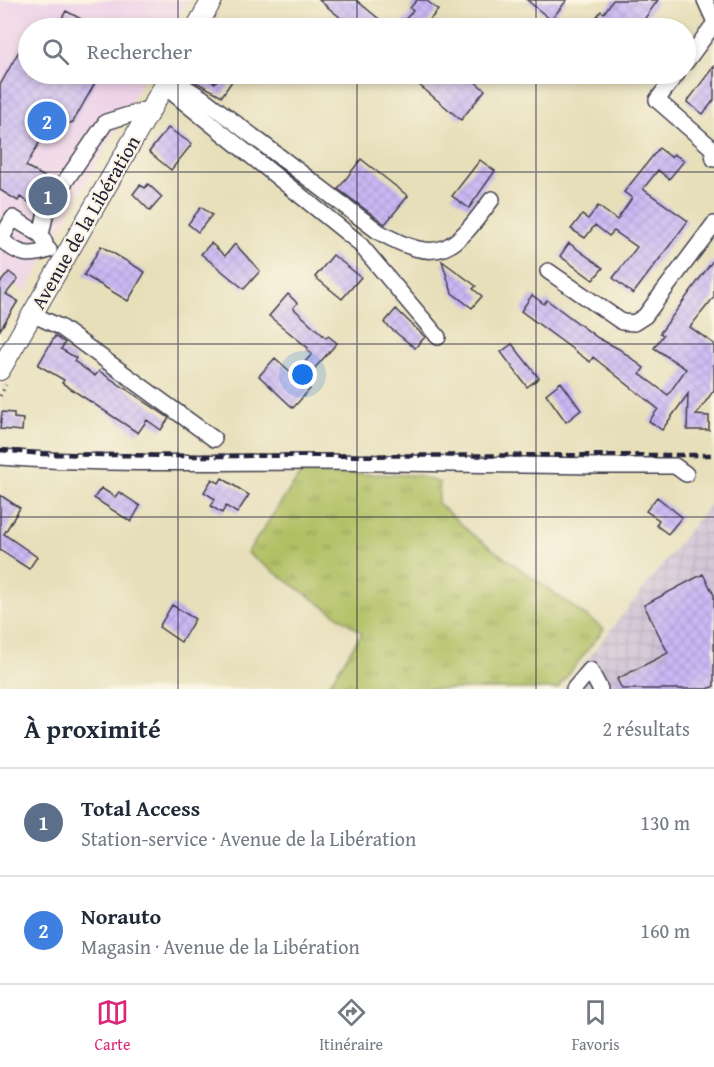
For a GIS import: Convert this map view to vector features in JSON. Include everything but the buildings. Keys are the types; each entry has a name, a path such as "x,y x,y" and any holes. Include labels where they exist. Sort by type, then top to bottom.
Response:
{"main road":[{"path":"202,18 212,0"},
{"name":"Avenue de la Libération","path":"0,370 165,84"}],"street":[{"path":"696,48 714,24"},
{"path":"174,84 358,242 438,338"},
{"path":"177,84 201,97 252,139 379,232 403,246 426,251 444,250 465,236 492,199"},
{"path":"669,84 657,100 712,148 714,159"},
{"path":"62,186 106,122 151,108"},
{"path":"40,236 46,212"},
{"path":"49,250 34,255 22,255 3,241 4,234 13,218 40,236 49,250 58,268"},
{"path":"548,271 622,322 634,323 645,316 714,224"},
{"path":"32,314 60,327 214,439"},
{"path":"0,457 106,462 395,463 516,467 675,466 686,474"},
{"path":"574,689 590,670 600,689"}],"shaded area":[{"path":"0,0 187,0 177,18 18,18 18,84 140,84 26,292 0,274"},
{"path":"714,499 714,689 564,689"}],"green space":[{"path":"301,473 417,475 440,483 438,503 473,535 604,629 557,689 326,689 362,633 247,553"}],"tunnel":[{"path":"46,212 62,186"}],"railway":[{"path":"0,450 43,454 179,456 714,455"}],"place":[{"name":"Norauto","path":"47,121"},
{"name":"Total Access","path":"48,196"}]}
